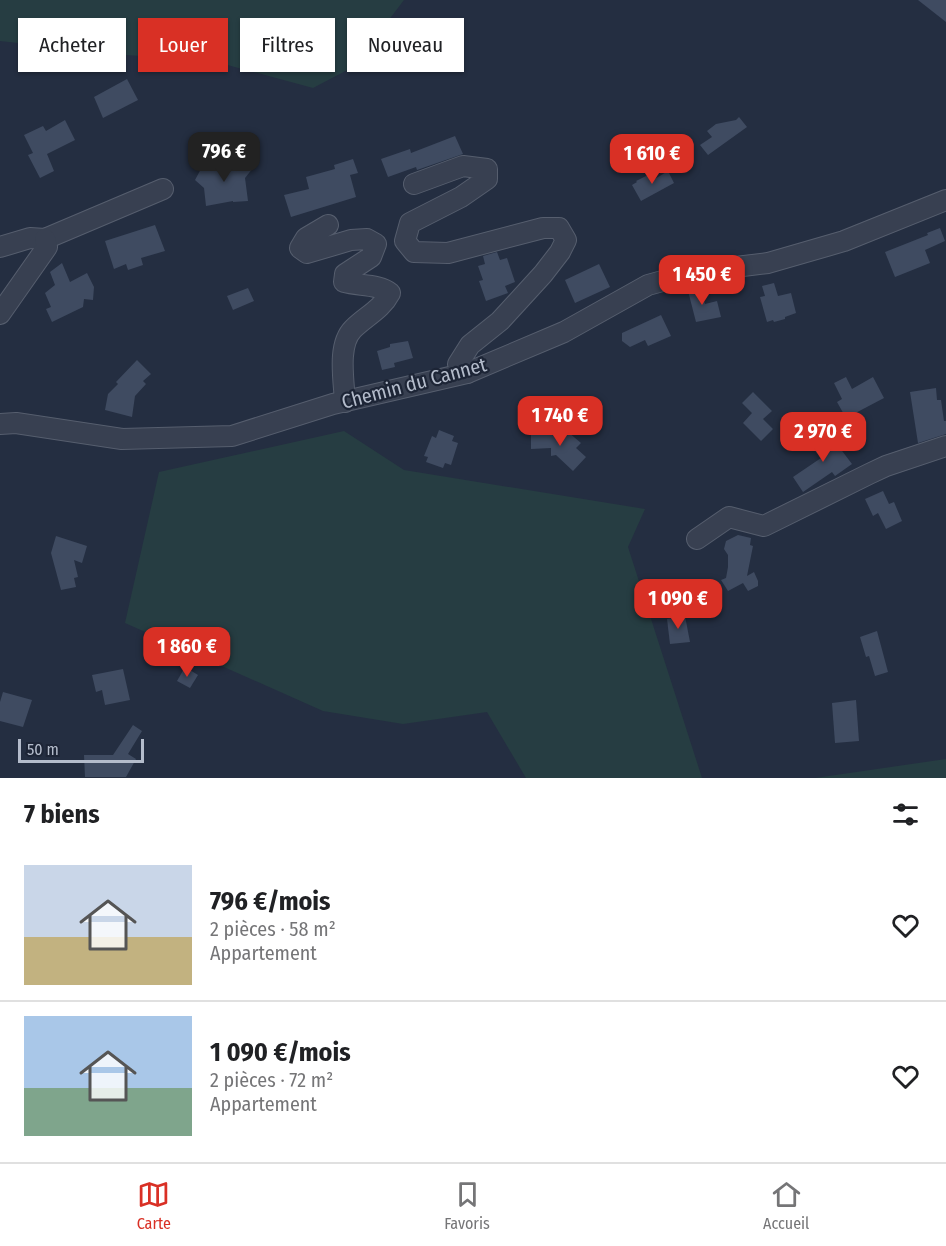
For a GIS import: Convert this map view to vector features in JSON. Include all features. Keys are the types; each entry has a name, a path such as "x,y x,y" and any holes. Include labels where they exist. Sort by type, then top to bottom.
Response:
{"street":[{"path":"414,184 463,166 487,169 487,179 461,197 410,223 405,241 414,252 448,253 543,228 559,228 566,240 543,274 500,321 470,345 458,364 467,373"},
{"path":"0,248 30,238 45,239 163,189"},
{"name":"Chemin du Cannet","path":"0,424 16,423 122,439 232,436 345,402 467,373 564,332 648,285 695,272 768,263 844,241 946,200"},
{"path":"328,225 306,238 300,248 307,253 351,240 368,239 376,244 371,256 345,274 344,282 384,288 390,293 385,302 352,329 347,338 342,359 345,402"},
{"path":"0,314 47,247 45,239"},
{"path":"698,539 729,517 764,526 886,466 946,446"}],"green space":[{"path":"0,0 404,0 390,18 347,18 347,70 313,88 254,72 335,72 335,18 240,18 240,68 228,65 228,18 138,18 138,56 126,55 126,18 18,18 18,43 0,41"},
{"path":"344,431 404,470 645,509 628,547 702,778 526,778 487,712 403,724 323,711 125,623 159,472"},
{"path":"946,759 946,778 815,778"}],"building":[{"path":"918,0 946,0 946,22"},
{"path":"127,79 138,100 103,118 94,97"},
{"path":"739,117 747,127 708,155 700,145 712,137 707,131 716,124 736,120"},
{"path":"65,120 75,140 47,154 54,171 40,178 28,155 33,153 24,135 43,126 46,131"},
{"path":"455,136 463,154 417,170 416,167 388,177 381,159 410,149 411,153"},
{"path":"353,159 358,173 350,175 356,197 291,217 284,195 309,189 306,177 335,169 334,165"},
{"path":"257,163 245,178 248,201 206,206 204,188 195,180 202,167"},
{"path":"668,171 674,183 641,201 632,185 650,174 653,180"},
{"path":"155,225 165,251 141,258 143,265 128,270 126,264 114,269 105,241"},
{"path":"940,228 945,241 925,250 930,263 895,277 885,252"},
{"path":"497,252 500,260 507,258 515,282 505,286 508,293 486,301 479,281 483,280 478,266 485,264 483,256"},
{"path":"62,263 70,282 87,273 94,287 93,300 84,299 83,307 52,322 46,309 51,307 45,293 55,285 50,272"},
{"path":"599,264 610,287 575,303 565,280"},
{"path":"774,283 778,296 791,293 796,313 785,319 767,322 760,297 765,296 762,286"},
{"path":"698,284 705,304 717,301 721,317 696,322 687,287"},
{"path":"248,288 254,301 233,310 227,296"},
{"path":"661,315 671,336 648,346 645,340 630,347 622,341 622,333"},
{"path":"408,341 413,358 394,363 395,367 382,370 377,351 390,347 390,344"},
{"path":"137,360 151,374 143,381 146,384 135,396 132,417 105,410 108,394"},
{"path":"846,377 852,389 873,377 884,398 846,418 837,402 842,399 834,383"},
{"path":"936,388 937,400 941,400 944,421 946,421 946,434 918,443 910,392"},
{"path":"753,392 772,411 763,419 773,429 761,441 743,423 752,413 742,403"},
{"path":"439,430 454,436 452,441 458,443 451,465 445,463 443,468 426,462 428,457 424,456 432,436 436,438"},
{"path":"827,431 852,464 835,476 832,472 803,492 793,477 821,458 815,451 821,447 816,440"},
{"path":"568,432 581,443 576,448 586,457 573,471 556,455 551,456 551,448 531,449 531,434"},
{"path":"883,491 889,504 894,502 902,521 886,529 878,513 873,516 865,499"},
{"path":"738,535 751,538 750,545 753,546 747,576 754,572 758,586 748,591 743,583 728,591 721,580 726,578 728,567 728,555 724,549 726,541"},
{"path":"56,536 87,546 82,563 74,560 78,577 74,578 76,587 61,590 51,553"},
{"path":"685,616 690,642 670,644 667,619"},
{"path":"877,631 888,672 875,676 860,637"},
{"path":"185,667 198,675 190,688 177,681"},
{"path":"123,669 130,700 105,705 102,690 96,692 92,675"},
{"path":"3,692 32,700 23,727 0,721 0,702"},
{"path":"856,700 859,741 835,743 832,703"},
{"path":"133,725 142,731 128,754 136,759 126,777 85,777 84,755 113,755"}]}
